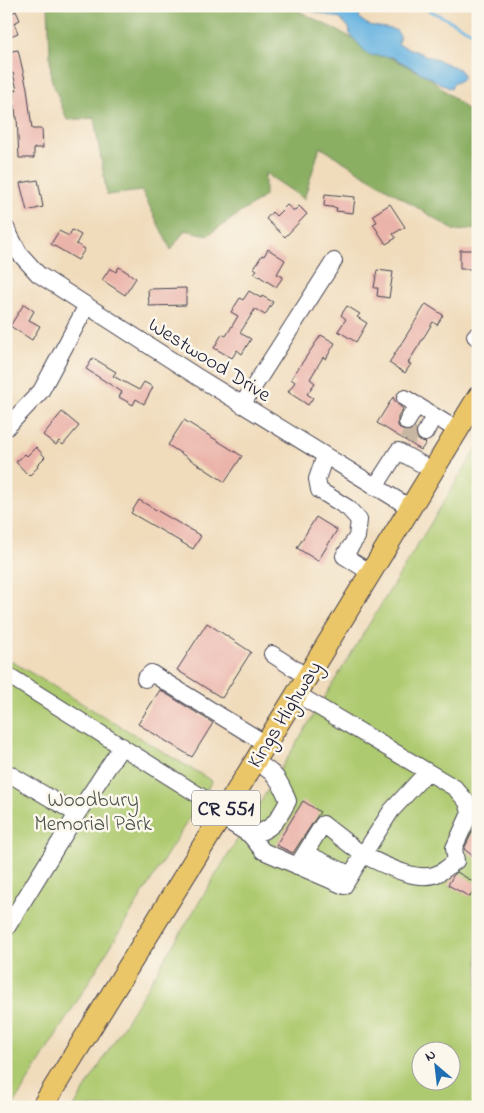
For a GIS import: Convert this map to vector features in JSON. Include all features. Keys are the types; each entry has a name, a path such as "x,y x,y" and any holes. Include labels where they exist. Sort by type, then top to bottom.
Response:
{"main road":[{"name":"Kings Highway","path":"42,1107 478,397"}],"street":[{"name":"Westwood Drive","path":"6,228 19,253 38,274 86,307 409,508"},
{"path":"242,405 334,261"},
{"path":"6,428 40,391 86,307"},
{"path":"375,487 409,441 420,407 457,430"},
{"path":"409,441 432,470"},
{"path":"325,456 317,479 319,490 348,508 359,520 357,537 344,556 371,572"},
{"path":"272,654 302,685 427,772 455,788 467,802 470,813 454,848 456,861 438,874 426,876 410,874 363,856 324,824 301,860"},
{"path":"145,679 151,673 260,753 267,768 281,782 288,801 279,819 263,833 250,835"},
{"path":"6,674 122,746 222,814 250,835 263,851 301,860 344,886 391,811 427,772"},
{"path":"6,929 77,814 122,746"},
{"path":"6,772 77,814"}],"green space":[{"path":"48,6 289,6 429,77 478,119 478,229 455,231 320,147 304,199 265,173 265,196 208,235 185,230 171,250 142,191 107,195 94,118 67,120 51,78"},
{"path":"478,446 478,1107 74,1107"},
{"name":"Woodbury Memorial Park","path":"6,658 212,781 12,1107 6,1107"}],"water":[{"path":"294,6 372,6 361,13 359,17 363,21 372,26 397,31 400,36 398,44 459,69 463,79 453,84 451,89 392,57 368,55 350,34 349,28 345,23 338,18"}],"building":[{"path":"6,7 9,14 16,11 20,20 14,23 18,33 6,38"},
{"path":"18,50 27,88 32,129 42,129 43,148 34,148 34,158 19,158 17,117 13,90 17,90 13,73 8,74 6,65 6,52"},
{"path":"38,180 43,207 27,211 20,183"},
{"path":"325,194 355,197 353,213 336,211 337,208 324,206"},
{"path":"390,204 405,227 393,234 396,238 386,244 373,224 377,222 373,215"},
{"path":"287,205 294,211 299,206 307,214 285,237 266,219 272,212 276,216"},
{"path":"72,230 81,235 76,244 85,249 78,260 51,244 59,231 69,236"},
{"path":"268,249 285,260 277,274 283,277 276,287 254,273 257,270 254,268"},
{"path":"460,250 478,250 478,266 472,266 472,269 460,269"},
{"path":"119,267 136,278 125,295 102,280 110,268 116,272"},
{"path":"377,270 393,272 389,298 377,296 378,288 374,288"},
{"path":"186,288 186,305 149,306 148,289"},
{"path":"249,291 273,302 265,315 255,309 240,333 251,339 242,354 237,350 232,358 214,348 222,334 226,336 238,316 231,312 240,298 243,300"},
{"path":"24,304 34,311 29,320 40,326 32,340 10,326"},
{"path":"426,304 443,315 437,325 433,322 408,363 411,364 405,373 389,363"},
{"path":"347,306 360,314 357,317 367,323 356,342 338,331 346,319 341,315"},
{"path":"321,335 335,343 326,359 323,357 310,379 315,383 307,394 313,398 308,405 288,392 295,382 291,379"},
{"path":"93,358 116,372 113,376 139,390 144,382 153,387 144,404 136,399 133,405 119,397 122,392 86,369"},
{"path":"393,397 396,403 403,409 398,417 398,426 406,432 416,428 416,438 426,443 421,450 377,423"},
{"path":"62,412 79,426 63,445 59,441 56,445 43,435"},
{"path":"184,420 242,456 225,482 168,445"},
{"path":"36,447 45,457 29,476 16,462 25,454 27,456"},
{"path":"139,500 201,536 193,549 131,513"},
{"path":"316,517 337,530 318,561 297,548"},
{"path":"207,623 251,652 222,698 177,670"},
{"path":"160,690 213,723 192,757 138,724"},
{"path":"303,801 320,812 293,853 276,845"},
{"path":"478,820 478,860 464,849"},
{"path":"457,872 477,884 470,897 448,885"}],"waterway":[{"path":"421,6 470,31 478,32"},
{"path":"472,6 478,10"}],"tunnel":[{"path":"407,441 415,427"}]}
